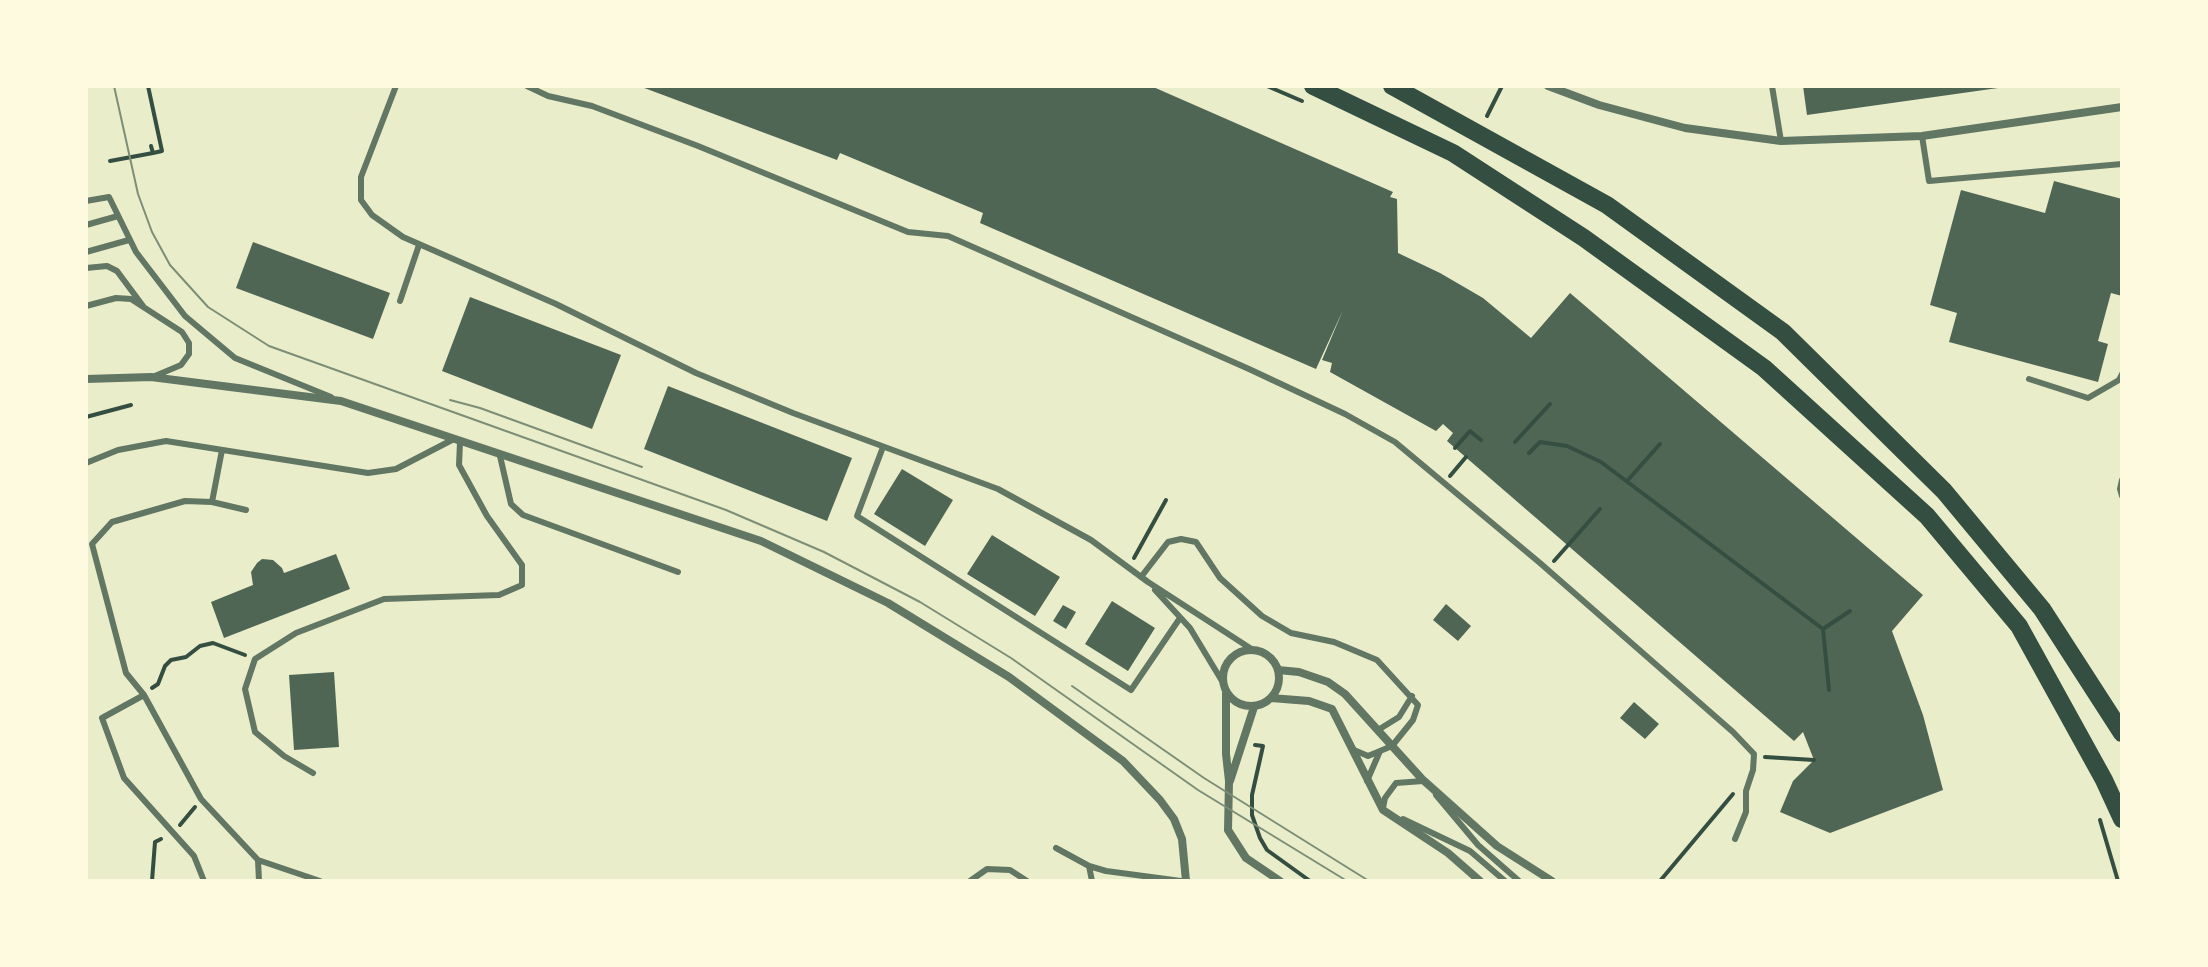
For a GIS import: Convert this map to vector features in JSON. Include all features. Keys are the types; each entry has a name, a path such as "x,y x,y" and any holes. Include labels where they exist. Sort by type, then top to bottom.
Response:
{"main road":[{"path":"1313,86 1453,153 1584,238 1764,368 1927,516 2019,626 2104,780 2122,819"},
{"path":"1392,86 1607,205 1783,332 1944,491 2042,609 2122,733"}],"street":[{"path":"1548,86 1599,105 1685,128 1781,141 1922,136 2122,107"},
{"path":"86,379 151,377 341,401 761,541 888,603 1009,677 1123,761 1174,819 1182,839 1184,881"},
{"path":"1271,698 1278,685 1278,670 1269,656 1253,650 1237,653 1231,658 1222,681 1226,693 1228,830 1246,858 1280,881"},
{"path":"1278,670 1299,672 1328,682 1345,694 1422,779 1497,846 1552,881"},
{"path":"1226,693 1238,704 1254,707 1271,698 1309,701 1332,709 1383,810 1448,853 1480,881"},
{"path":"1229,781 1254,707"}],"lane":[{"path":"396,86 361,177 361,200 372,215 403,237 556,304 696,373 998,489 1091,540 1144,580 1253,650"},
{"path":"527,86 548,96 592,106 698,146 908,232 948,236 1345,414 1395,442 1548,569 1754,754 1753,770 1746,791 1746,812 1735,839"},
{"path":"1772,86 1781,141"},
{"path":"1922,136 1929,181 2122,164"},
{"path":"86,201 109,197 129,240 185,316 235,358 341,401"},
{"path":"86,225 118,216"},
{"path":"86,252 129,240"},
{"path":"400,301 419,245"},
{"path":"86,268 107,266 117,271 144,308"},
{"path":"86,306 116,298 131,299 182,332 189,343 189,354 181,365 151,377"},
{"path":"2029,379 2088,398 2119,380 2122,374"},
{"path":"86,463 118,450 166,441 368,473 396,469 456,441 459,465 487,516 522,565 522,585 499,595 384,599 296,633 255,659 245,689 255,732 284,756 313,773"},
{"path":"883,447 857,516 1131,690 1180,618"},
{"path":"212,502 222,450"},
{"path":"500,456 511,504 523,515 678,572"},
{"path":"2122,480 2122,496"},
{"path":"246,510 212,502 185,501 112,522 92,544 126,673 144,695 201,799 258,860 320,881"},
{"path":"1144,580 1168,542 1181,539 1196,542 1220,578 1262,616 1291,633 1334,642 1377,660 1418,705 1413,720 1392,746 1368,756 1353,750"},
{"path":"1144,580 1190,628 1222,681"},
{"path":"144,695 102,718 124,778 194,856 204,881"},
{"path":"1378,730 1399,717 1412,696"},
{"path":"1367,781 1380,751"},
{"path":"1505,881 1470,851 1383,810 1385,798 1396,783 1422,779 1478,845 1519,881"},
{"path":"1056,848 1089,866 1106,871 1184,881"},
{"path":"258,860 259,881"},
{"path":"1089,866 1092,881"},
{"path":"970,881 987,869 1010,870 1027,881"}],"path":[{"path":"110,161 162,151 148,86"},
{"path":"1267,86 1310,105"},
{"path":"1486,119 1502,86"},
{"path":"151,146 153,153"},
{"path":"1515,442 1550,404"},
{"path":"86,417 131,405"},
{"path":"1455,448 1470,431 1481,440"},
{"path":"1529,453 1540,442 1567,446 1601,462 1823,629 1829,690"},
{"path":"1627,481 1660,444"},
{"path":"1444,484 1466,457"},
{"path":"1128,568 1166,500"},
{"path":"1548,569 1600,509"},
{"path":"1823,629 1850,611"},
{"path":"144,695 158,684 165,666 171,660 186,657 200,646 213,643 255,659"},
{"path":"1243,745 1263,746 1252,795 1252,815 1260,838 1267,850 1310,881"},
{"path":"1660,881 1767,755 1814,760"},
{"path":"2096,806 2118,881"}],"building":[{"path":"639,86 1151,86 1393,192 1390,197 1397,199 1398,253 1483,298 1531,338 1570,293 1923,595 1892,631 1923,715 1943,790 1830,833 1780,812 1793,781 1814,760 1803,732 1794,741 1447,441 1453,433 1443,424 1436,431 1330,372 1332,363 1322,360 1343,310 1316,369 980,223 983,213 840,153 837,160"},
{"path":"1803,86 1998,86 1998,88 1807,115"},
{"path":"2054,181 2122,199 2122,296 2111,293 2098,341 2108,344 2098,382 1949,342 1957,313 1930,305 1961,190 2045,213"},
{"path":"253,242 390,293 373,339 236,288"},
{"path":"470,297 621,355 592,429 442,371"},
{"path":"668,386 852,458 827,521 644,449"},
{"path":"902,469 953,500 925,546 874,514"},
{"path":"992,535 1060,577 1035,616 967,574"},
{"path":"336,554 350,589 224,638 211,602 253,585 251,572 262,559 273,560 284,573"},
{"path":"1112,601 1155,628 1128,671 1085,644"},
{"path":"1446,604 1471,626 1458,641 1433,620"},
{"path":"1063,605 1076,612 1066,629 1053,621"},
{"path":"334,672 339,747 294,750 289,675"},
{"path":"1634,702 1659,724 1645,739 1620,718"}],"tram line":[{"path":"114,86 138,194 152,232 170,265 208,307 269,346 726,510 824,552 920,602 1011,658 1198,790 1347,881"},
{"path":"450,400 642,467"},
{"path":"1072,686 1204,778 1369,881"}]}
